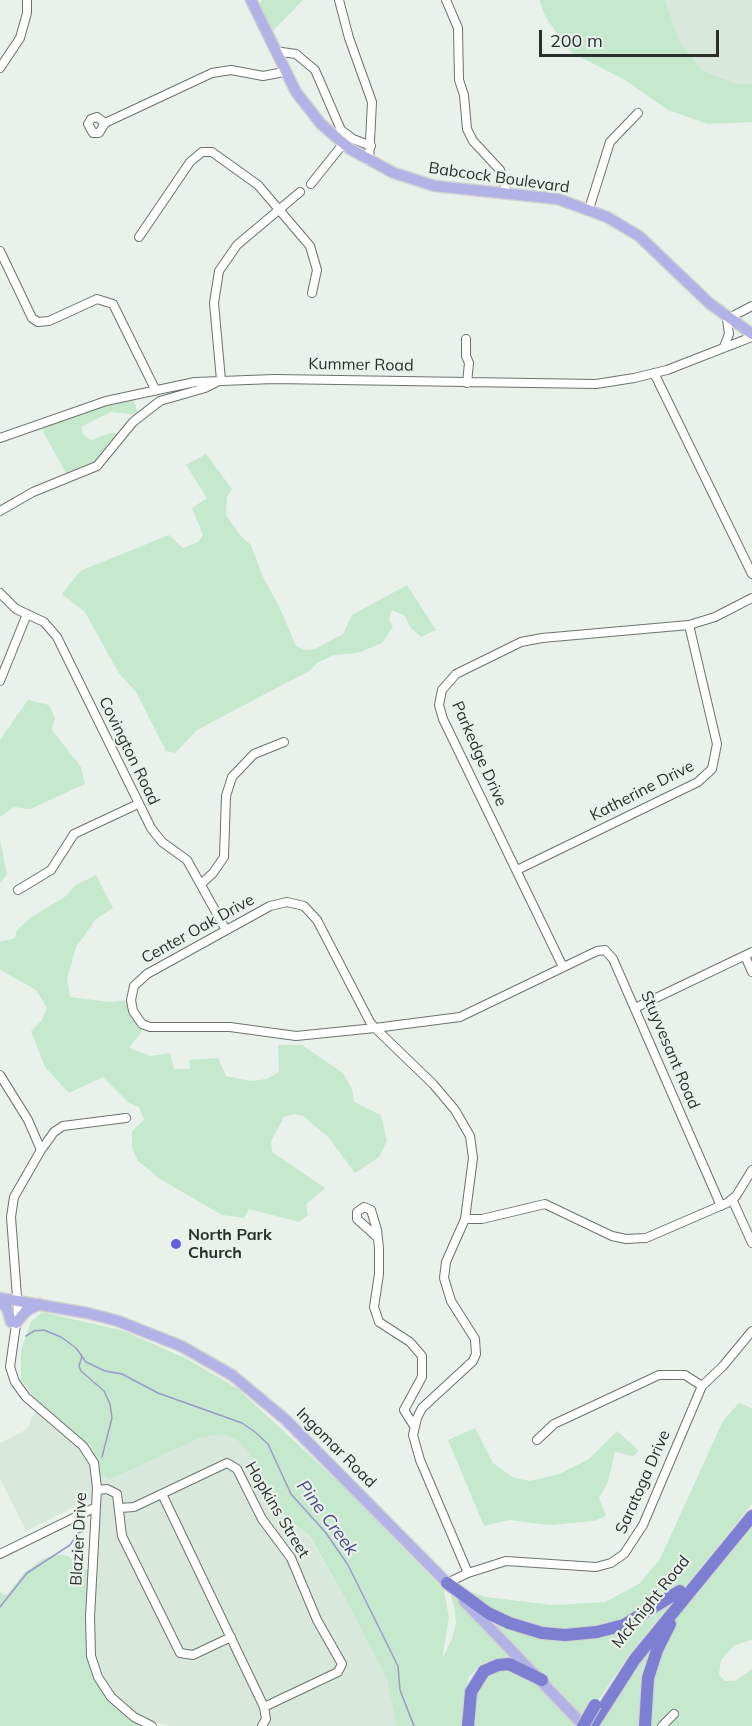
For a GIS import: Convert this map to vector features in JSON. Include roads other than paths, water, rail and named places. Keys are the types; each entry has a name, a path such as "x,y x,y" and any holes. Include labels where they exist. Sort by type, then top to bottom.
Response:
{"highway":[{"name":"McKnight Road","path":"683,1593 752,1504"},
{"name":"McKnight Road","path":"584,1726 597,1709 629,1654 752,1516"},
{"path":"447,1583 504,1621 532,1630 565,1635 597,1632 624,1624 683,1593"},
{"path":"645,1726 651,1668 683,1593"},
{"path":"468,1726 471,1692 484,1671 493,1666 509,1664 542,1680"},
{"name":"McKnight Road","path":"592,1726 597,1709"}],"main road":[{"name":"Babcock Boulevard","path":"251,0 284,72 306,108 343,144 369,161 394,173 435,186 558,199 589,209 639,236 727,319 750,332"},
{"name":"Ingomar Road","path":"0,1299 87,1313 139,1328 181,1346 232,1375 286,1420 542,1680 584,1726"},
{"path":"0,1299 13,1322 39,1304"}],"street":[{"path":"0,68 20,38 27,13 27,0"},
{"path":"339,0 349,38 372,102 369,161"},
{"path":"446,0 458,28 459,80 466,105 467,129 473,141 501,170 507,193"},
{"path":"275,51 296,54 315,70 341,130 352,140 371,146"},
{"path":"105,123 212,73 231,70 263,76 284,72"},
{"path":"589,209 610,142 638,113"},
{"path":"311,184 343,144"},
{"path":"140,237 186,167 198,154 207,151 219,156 258,185 280,209 313,254 317,278 312,293"},
{"path":"0,511 33,492 97,466 133,422 160,401 205,388 220,380 214,303 217,278 231,251 300,192"},
{"path":"0,251 34,321 50,321 97,299 113,304 155,389"},
{"path":"724,347 729,334 727,319 752,306"},
{"name":"Kummer Road","path":"0,438 99,403 155,389 220,380 596,384 654,373 724,347 750,332"},
{"path":"466,339 466,356 469,363 467,382"},
{"path":"654,373 752,574"},
{"name":"Covington Road","path":"0,593 12,606 44,622 57,637 154,833 186,860 226,930"},
{"name":"Parkedge Drive","path":"563,967 441,714 439,700 449,680 507,648 532,639 690,626 715,617 752,598"},
{"path":"0,681 27,614"},
{"name":"Katherine Drive","path":"517,870 698,782 712,769 717,744 690,626"},
{"path":"201,884 213,873 224,857 226,796 232,777 254,754 284,742"},
{"path":"18,890 51,870 74,834 138,804"},
{"name":"Center Oak Drive","path":"375,1028 292,1036 230,1027 155,1028 142,1024 131,1006 131,996 137,982 226,930 278,903 292,902 304,906 314,915 375,1028 433,1084 455,1110 470,1136 473,1158 465,1219 446,1262 444,1278 451,1301 475,1339 476,1354 473,1361 422,1408 414,1426"},
{"name":"Stuyvesant Road","path":"563,967 597,951 609,952 721,1206"},
{"path":"635,1008 748,954 752,972"},
{"path":"375,1028 460,1017 563,967"},
{"path":"0,1075 28,1120 41,1150"},
{"path":"18,1301 11,1217 14,1197 41,1150 54,1132 63,1126 126,1118"},
{"path":"465,1219 482,1220 545,1204 612,1236 640,1239 653,1236 721,1206 732,1199 752,1170"},
{"path":"732,1199 752,1243"},
{"path":"377,1237 379,1274 374,1307 376,1315 379,1322 410,1342 422,1356 422,1377 404,1410 414,1426 414,1444 468,1573"},
{"name":"Blazier Drive","path":"18,1301 5,1361 15,1382 26,1397 88,1451 96,1470 97,1490 90,1617 91,1656 98,1677 111,1697 134,1717 153,1726"},
{"name":"Saratoga Drive","path":"447,1583 468,1573 512,1561 596,1567 611,1563 624,1554 643,1525 702,1386 723,1366 752,1331"},
{"path":"537,1440 554,1424 659,1375 672,1373 685,1375 702,1386"},
{"name":"Hopkins Street","path":"120,1508 134,1507 231,1463 237,1469 262,1519 291,1558 317,1620 342,1664 338,1672 264,1707"},
{"path":"97,1490 107,1489 117,1494 122,1536 176,1648 184,1655 193,1655 231,1637"},
{"path":"162,1494 264,1707 266,1719 262,1726"},
{"path":"0,1554 96,1507"},
{"path":"663,1726 674,1714"}],"waterway":[{"name":"Pine Creek","path":"26,1336 34,1331 44,1330 61,1337 76,1348 86,1362 105,1371 122,1374 158,1393 242,1423 268,1444 291,1494 326,1533 348,1565 398,1666 400,1690 414,1726"},
{"path":"82,1356 79,1366 81,1371 104,1391 110,1404 112,1418 102,1457"},
{"path":"0,1607 27,1573 70,1545 78,1533 83,1531"}],"place":[{"name":"North Park Church","path":"176,1244"}]}
